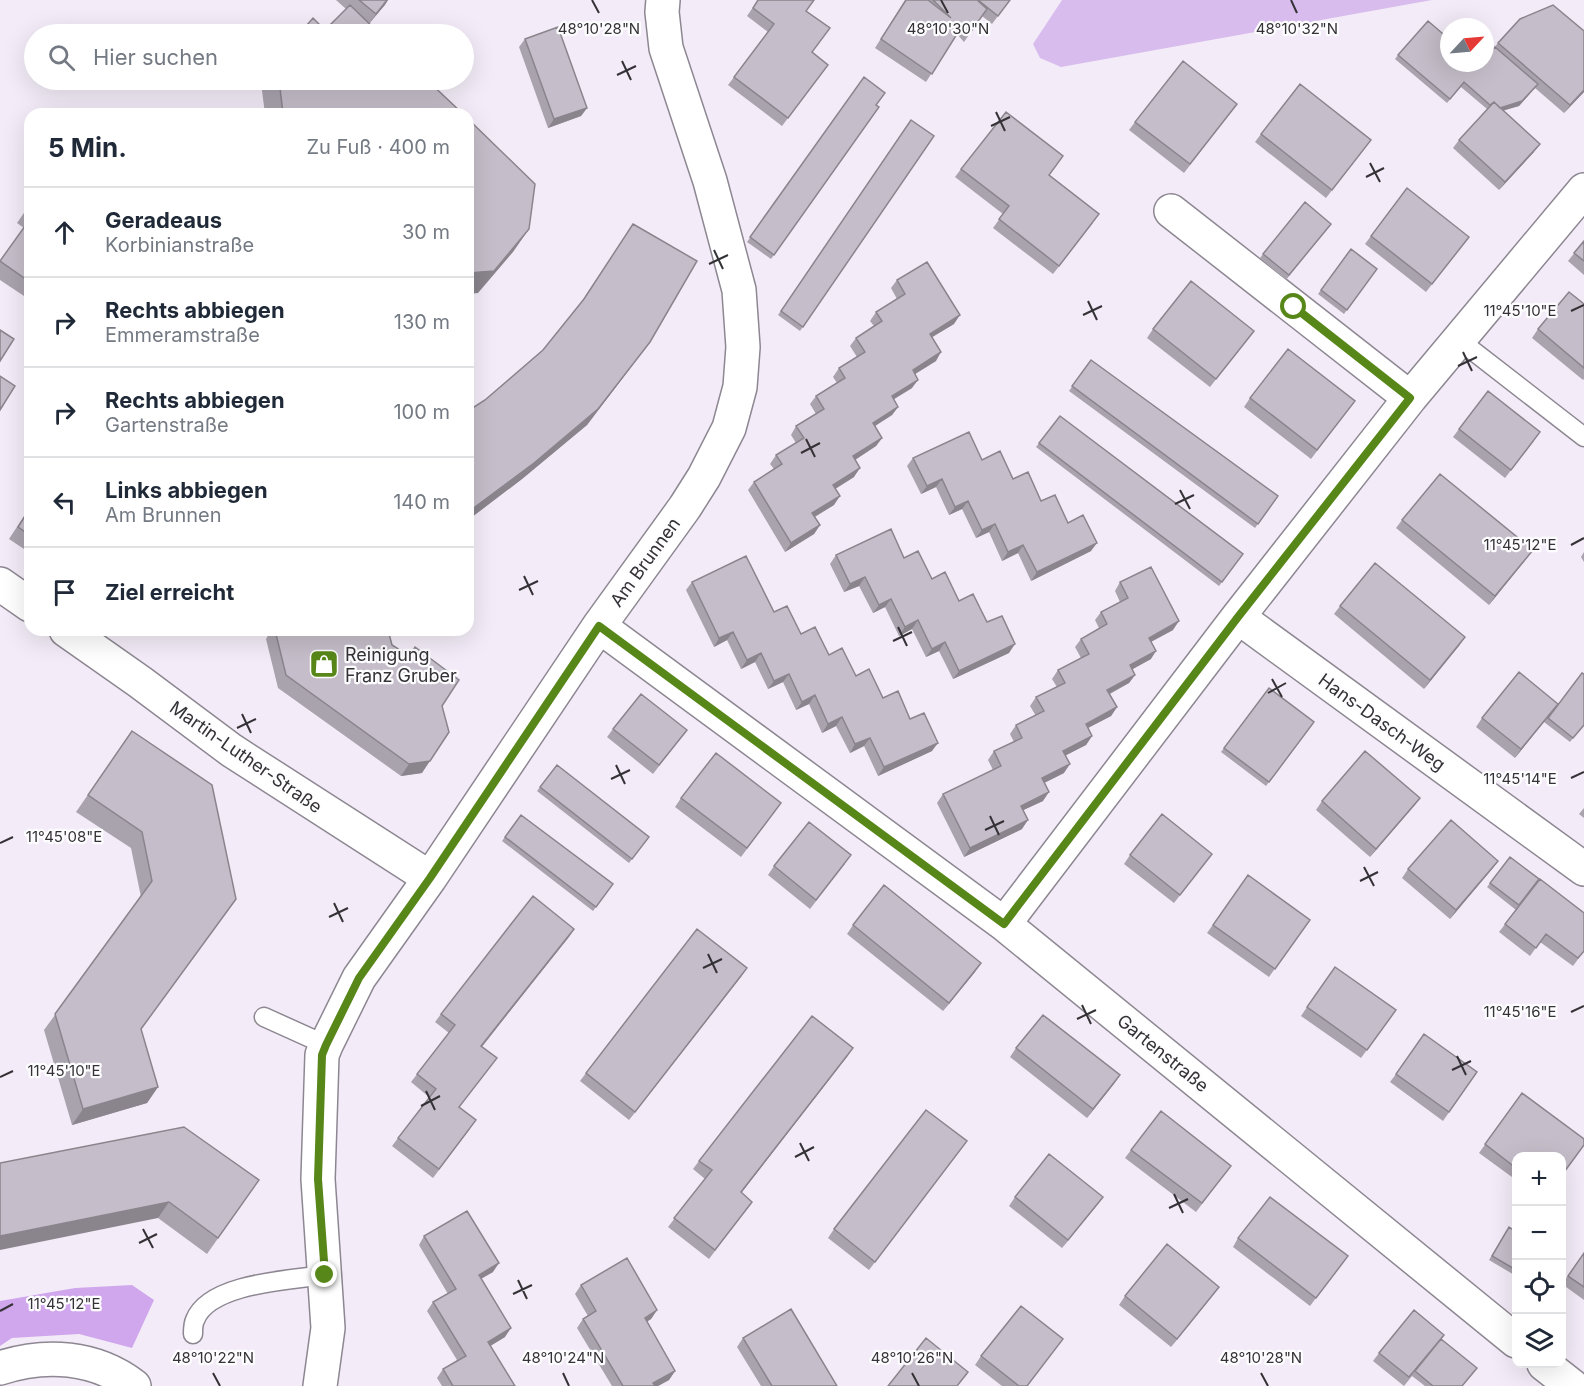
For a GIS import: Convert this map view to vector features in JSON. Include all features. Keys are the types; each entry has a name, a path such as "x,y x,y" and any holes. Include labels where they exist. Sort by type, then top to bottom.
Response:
{"street":[{"name":"Am Brunnen","path":"320,1386 328,1328 318,1179 322,1055 326,1045 359,978 430,878 599,626 704,477 729,428 740,387 743,346 738,291 710,181 666,48 663,0"},
{"path":"1004,924 1238,617 1410,398 1584,190"},
{"path":"1171,211 1410,398"},
{"path":"0,584 24,601"},
{"name":"Hans-Dasch-Weg","path":"1238,617 1584,869"},
{"name":"Gartenstraße","path":"599,626 1004,924 1512,1338"},
{"name":"Martin-Luther-Straße","path":"75,636 231,750 430,878"},
{"path":"0,1368 24,1360 58,1359 87,1363 120,1375 134,1386"},
{"path":"1549,1368 1572,1386"}],"lane":[{"path":"1459,340 1584,437"},
{"path":"264,1017 326,1045"},
{"path":"193,1334 194,1321 201,1309 214,1299 252,1286 325,1275"}],"shaded area":[{"path":"1062,0 1432,0 1061,67 1040,58 1033,44"},
{"path":"132,1285 154,1300 132,1348 79,1334 12,1338 0,1346 0,1301 75,1288"}],"building":[{"path":"359,0 387,0 376,14"},
{"path":"758,0 814,0 806,11 830,28 812,52 828,65 788,118 734,77 774,24 753,8"},
{"path":"906,0 928,0 951,18 933,0 977,0 987,9 970,33 962,26 932,74 881,39"},
{"path":"978,0 1010,0 998,16"},
{"path":"350,5 370,24 331,24"},
{"path":"1553,5 1584,31 1584,90 1570,105 1498,43 1520,19"},
{"path":"313,18 319,24 308,24"},
{"path":"1428,21 1440,31 1440,72 1494,72 1495,47 1538,84 1522,101 1500,108 1494,102 1490,105 1464,82 1450,99 1398,55"},
{"path":"558,27 587,108 554,119 525,39"},
{"path":"1183,61 1237,104 1190,164 1135,122"},
{"path":"864,77 885,93 876,105 879,107 774,255 750,237"},
{"path":"1300,84 1371,140 1332,190 1261,134"},
{"path":"280,90 438,90 457,108 282,108"},
{"path":"1494,102 1540,144 1505,182 1459,140"},
{"path":"1006,112 1063,156 1049,175 1099,214 1059,266 999,219 1009,206 961,169"},
{"path":"911,120 934,136 803,327 781,311"},
{"path":"474,125 535,184 529,229 494,271 474,273"},
{"path":"1407,188 1469,237 1432,284 1371,236"},
{"path":"1305,202 1331,224 1289,275 1263,254"},
{"path":"633,224 697,261 650,342 598,409 534,463 474,508 474,407 543,350 584,299"},
{"path":"24,227 24,278 0,261"},
{"path":"1584,241 1584,261 1574,253"},
{"path":"1351,249 1377,269 1347,310 1321,290"},
{"path":"927,262 960,315 930,334 941,352 913,370 918,380 892,396 898,407 873,423 882,438 853,456 860,468 833,485 840,496 812,513 820,525 791,543 754,482 782,464 776,455 804,438 796,426 824,409 816,396 845,378 839,368 865,352 856,338 882,321 876,312 905,294 897,280"},
{"path":"1191,281 1254,331 1216,379 1153,329"},
{"path":"1569,292 1584,304 1584,368 1538,329"},
{"path":"0,330 14,339 0,361"},
{"path":"1288,349 1355,401 1317,450 1250,398"},
{"path":"1091,360 1278,496 1258,524 1072,386"},
{"path":"0,376 15,386 0,410"},
{"path":"1488,391 1540,432 1511,470 1459,429"},
{"path":"1060,416 1243,554 1222,582 1039,443"},
{"path":"969,432 982,460 1000,451 1013,479 1028,472 1041,501 1055,495 1068,523 1083,515 1097,543 1037,572 1023,545 1008,552 995,524 982,530 968,501 955,507 942,479 927,486 913,458"},
{"path":"1440,474 1533,550 1495,596 1402,520"},
{"path":"24,518 24,531 18,527"},
{"path":"891,529 904,558 918,551 932,579 945,572 959,601 973,594 987,622 1002,616 1015,644 959,671 945,642 932,649 918,620 905,627 891,599 879,605 865,577 850,584 836,555"},
{"path":"746,556 774,612 787,606 801,634 815,627 829,655 842,648 856,676 869,669 883,698 898,691 910,719 924,713 938,743 884,767 870,738 855,744 842,717 828,724 815,695 802,702 789,674 774,681 761,653 747,660 733,632 719,638 692,582"},
{"path":"1375,563 1465,637 1430,680 1340,606"},
{"path":"1151,567 1179,621 1149,638 1156,651 1130,665 1135,675 1107,690 1117,707 1086,724 1092,736 1063,751 1070,764 1042,778 1049,792 1021,806 1028,820 970,848 943,794 1001,766 994,751 1022,738 1016,725 1044,711 1036,697 1065,683 1058,670 1089,654 1081,639 1107,624 1101,612 1128,598 1120,582"},
{"path":"276,636 390,636 392,645 409,656 415,647 459,680 442,706 449,732 430,761 409,764 286,675"},
{"path":"1519,672 1558,704 1521,749 1482,718"},
{"path":"1582,673 1584,674 1584,725 1573,738 1548,718"},
{"path":"1269,688 1314,722 1269,782 1224,748"},
{"path":"641,694 687,730 659,765 613,729"},
{"path":"132,731 212,785 236,899 141,1029 158,1087 83,1109 55,1014 152,881 142,832 88,795"},
{"path":"1365,751 1420,798 1376,849 1322,801"},
{"path":"716,753 781,803 747,848 681,798"},
{"path":"557,765 649,837 632,859 540,787"},
{"path":"1162,814 1212,854 1180,895 1130,855"},
{"path":"521,815 613,884 596,907 505,837"},
{"path":"1451,820 1498,861 1456,910 1408,869"},
{"path":"809,822 851,855 816,900 774,866"},
{"path":"1510,857 1539,879 1519,905 1490,883"},
{"path":"1248,875 1310,920 1275,969 1213,925"},
{"path":"1540,879 1584,913 1584,951 1578,958 1546,934 1536,948 1505,924"},
{"path":"884,885 981,963 949,1003 853,925"},
{"path":"533,896 574,929 481,1046 497,1058 459,1107 476,1120 439,1169 398,1138 436,1089 417,1074 455,1025 441,1014"},
{"path":"697,929 747,968 635,1112 586,1073"},
{"path":"1335,967 1396,1010 1367,1050 1307,1007"},
{"path":"1043,1015 1120,1075 1093,1109 1016,1048"},
{"path":"812,1016 853,1048 741,1192 752,1202 715,1250 674,1218 712,1170 699,1161"},
{"path":"1424,1034 1477,1072 1449,1112 1396,1074"},
{"path":"1522,1093 1584,1139 1584,1145 1566,1170 1566,1152 1512,1152 1512,1165 1485,1144"},
{"path":"926,1110 967,1141 875,1262 834,1229"},
{"path":"1161,1111 1231,1166 1202,1203 1131,1150"},
{"path":"184,1127 259,1180 218,1238 169,1202 0,1236 0,1163"},
{"path":"1049,1154 1103,1197 1068,1240 1015,1197"},
{"path":"1270,1197 1348,1256 1316,1298 1238,1238"},
{"path":"467,1211 499,1263 479,1275 511,1328 488,1342 515,1386 453,1386 443,1369 466,1356 433,1302 456,1289 424,1236"},
{"path":"1509,1227 1512,1229 1512,1268 1492,1256"},
{"path":"1167,1244 1219,1287 1177,1339 1125,1296"},
{"path":"1584,1253 1584,1287 1568,1276"},
{"path":"627,1258 657,1310 645,1318 675,1371 653,1383 655,1386 623,1386 583,1319 596,1311 581,1285"},
{"path":"1021,1306 1063,1339 1027,1386 1019,1386 981,1356"},
{"path":"791,1309 837,1386 772,1386 743,1338"},
{"path":"1414,1310 1444,1335 1409,1377 1379,1353"},
{"path":"926,1338 968,1372 957,1386 888,1386"},
{"path":"1441,1339 1477,1368 1462,1386 1433,1386 1415,1371"}],"place":[{"name":"Reinigung Franz Gruber","path":"324,664"}],"route":[{"path":"325,1275 318,1179 322,1055 326,1045 359,978 430,878 599,626 1004,924 1238,617 1410,398 1294,307"}]}
